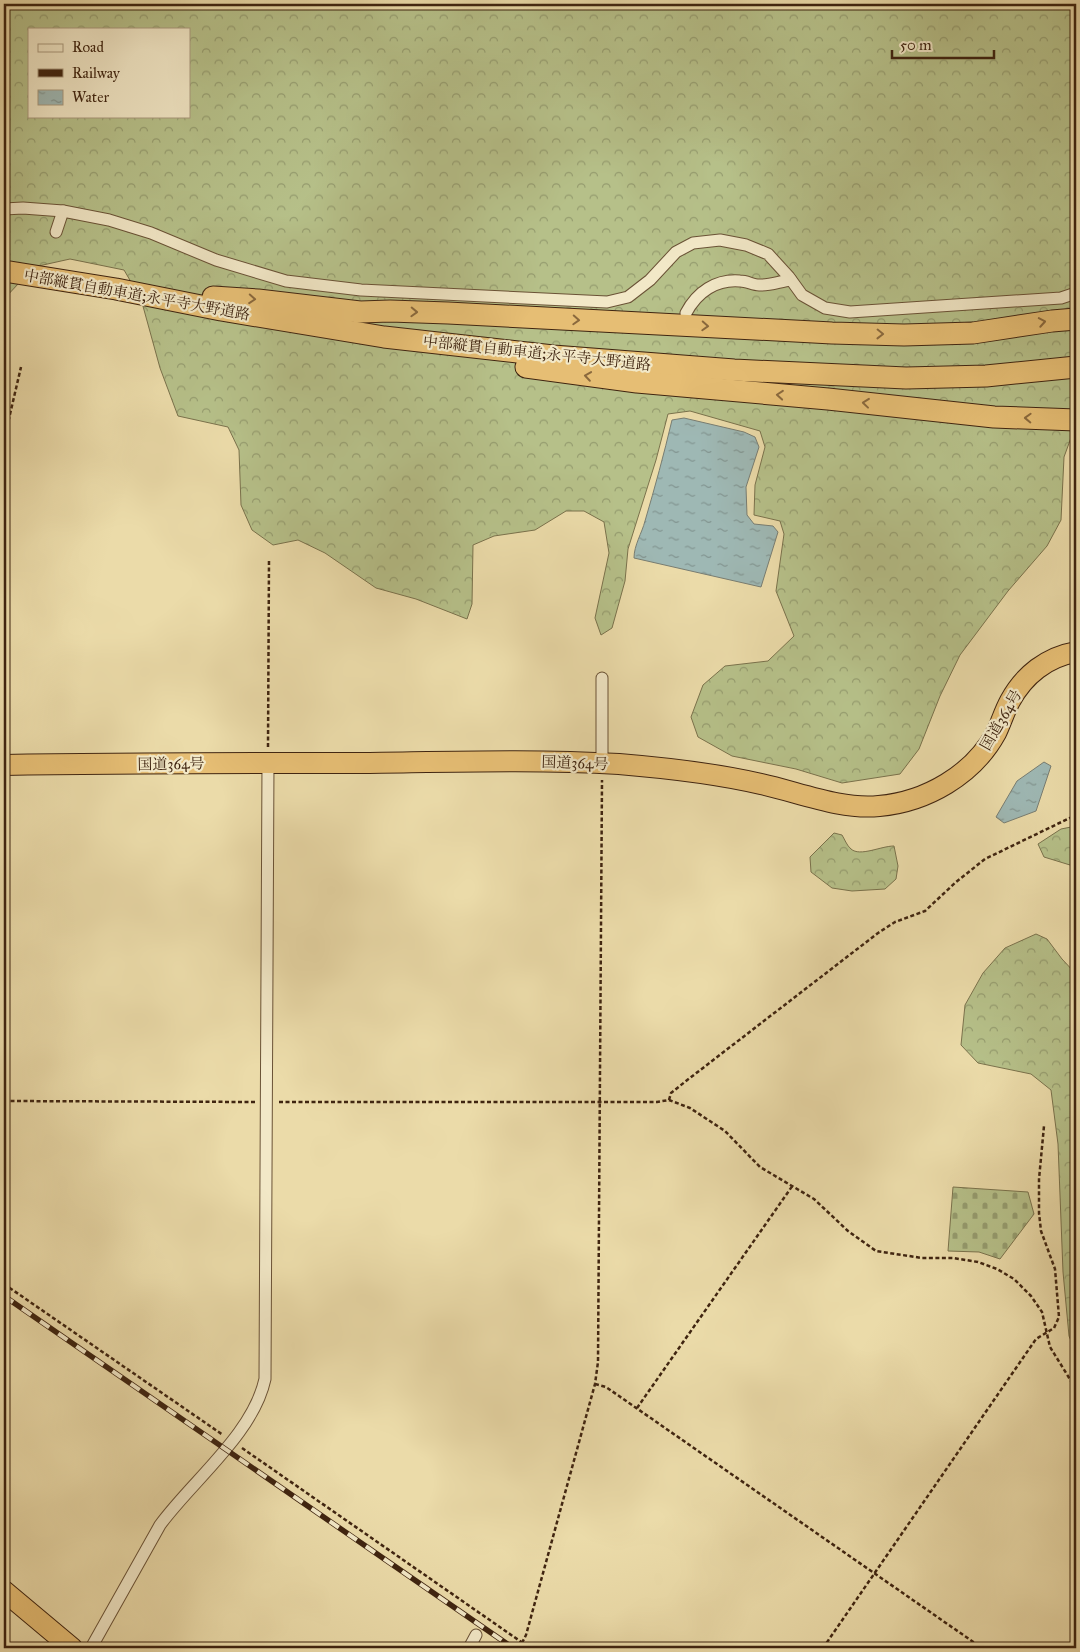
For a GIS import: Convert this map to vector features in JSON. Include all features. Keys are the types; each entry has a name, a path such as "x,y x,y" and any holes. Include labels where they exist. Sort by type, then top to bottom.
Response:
{"highway":[{"name":"中部縦貫自動車道;永平寺大野道路","path":"4,271 384,337 552,356 638,373 827,375 906,378 986,376 1076,367"},
{"path":"116,289 258,300 360,312 448,313 832,333 904,335 973,333 1076,319"},
{"path":"638,373 828,399 994,417 1076,420"},
{"name":"国道364号","path":"4,765 602,763 662,768 728,777 832,802 856,806 878,806 923,796 946,785 964,772 983,753 996,733 1009,703 1032,672 1048,661 1076,652"},
{"path":"4,1591 72,1648"}],"street":[{"path":"4,209 23,208 63,211 109,220 216,260 286,281 361,290 608,302 628,297 650,280 676,252 693,244 720,240 746,245 768,254 802,295 825,308 850,312 1061,298 1076,293"},
{"path":"56,232 63,211"},
{"path":"686,313 692,301 706,288 726,280 760,285 791,280"},
{"path":"602,678 602,763"},
{"path":"91,1648 160,1525 232,1441 257,1403 265,1379 268,763"},
{"path":"468,1648 476,1635"}],"path":[{"path":"4,440 21,367"},
{"path":"268,763 270,559"},
{"path":"522,1643 526,1636 595,1384 598,1362 602,763"},
{"path":"669,1100 671,1094 686,1081 878,932 895,922 925,912 956,882 984,859 1076,815"},
{"path":"4,1101 657,1102 669,1100 690,1108 725,1132 760,1167 814,1199 848,1231 876,1251 922,1258 954,1258 978,1262 997,1269 1014,1279 1031,1296 1042,1312 1050,1347 1076,1389"},
{"path":"823,1648 1036,1339 1054,1328 1059,1317 1055,1268 1041,1231 1039,1212 1039,1179 1044,1126"},
{"path":"637,1408 793,1185"},
{"path":"4,1284 530,1648"},
{"path":"595,1384 606,1387 637,1408 982,1648"}],"green space":[{"path":"4,4 1076,4 1076,424 1064,457 1061,520 1047,546 1008,591 960,655 940,696 919,749 900,774 842,783 796,769 732,756 698,737 691,717 703,685 725,666 768,661 794,636 776,591 784,534 780,521 754,515 755,485 765,447 760,431 690,411 668,414 656,460 628,549 625,581 612,628 601,635 595,618 609,553 604,522 584,511 566,511 535,530 494,536 473,545 472,604 467,619 416,599 376,588 325,553 298,540 273,545 252,530 241,505 239,450 228,427 178,416 160,368 141,299 124,270 70,259 34,267 4,299"},
{"path":"1076,826 1076,864 1070,865 1044,857 1038,844 1061,829"},
{"path":"834,833 842,835 848,846 855,851 865,852 894,846 898,866 896,879 885,889 852,891 832,888 811,872 810,857"},
{"path":"1036,934 1047,939 1076,974 1076,1353 1069,1336 1063,1272 1058,1144 1051,1090 1031,1074 978,1063 961,1045 965,1005 983,973 1005,948"},
{"path":"953,1187 1028,1192 1034,1214 1000,1259 979,1252 948,1251"}],"water":[{"path":"684,418 744,432 755,437 759,447 746,487 747,515 754,524 773,526 778,532 761,587 634,558 635,548 644,526 672,420"},
{"path":"1044,762 1051,766 1036,811 1004,823 996,817 1017,781"}],"railway":[{"path":"4,1296 513,1648"}]}
